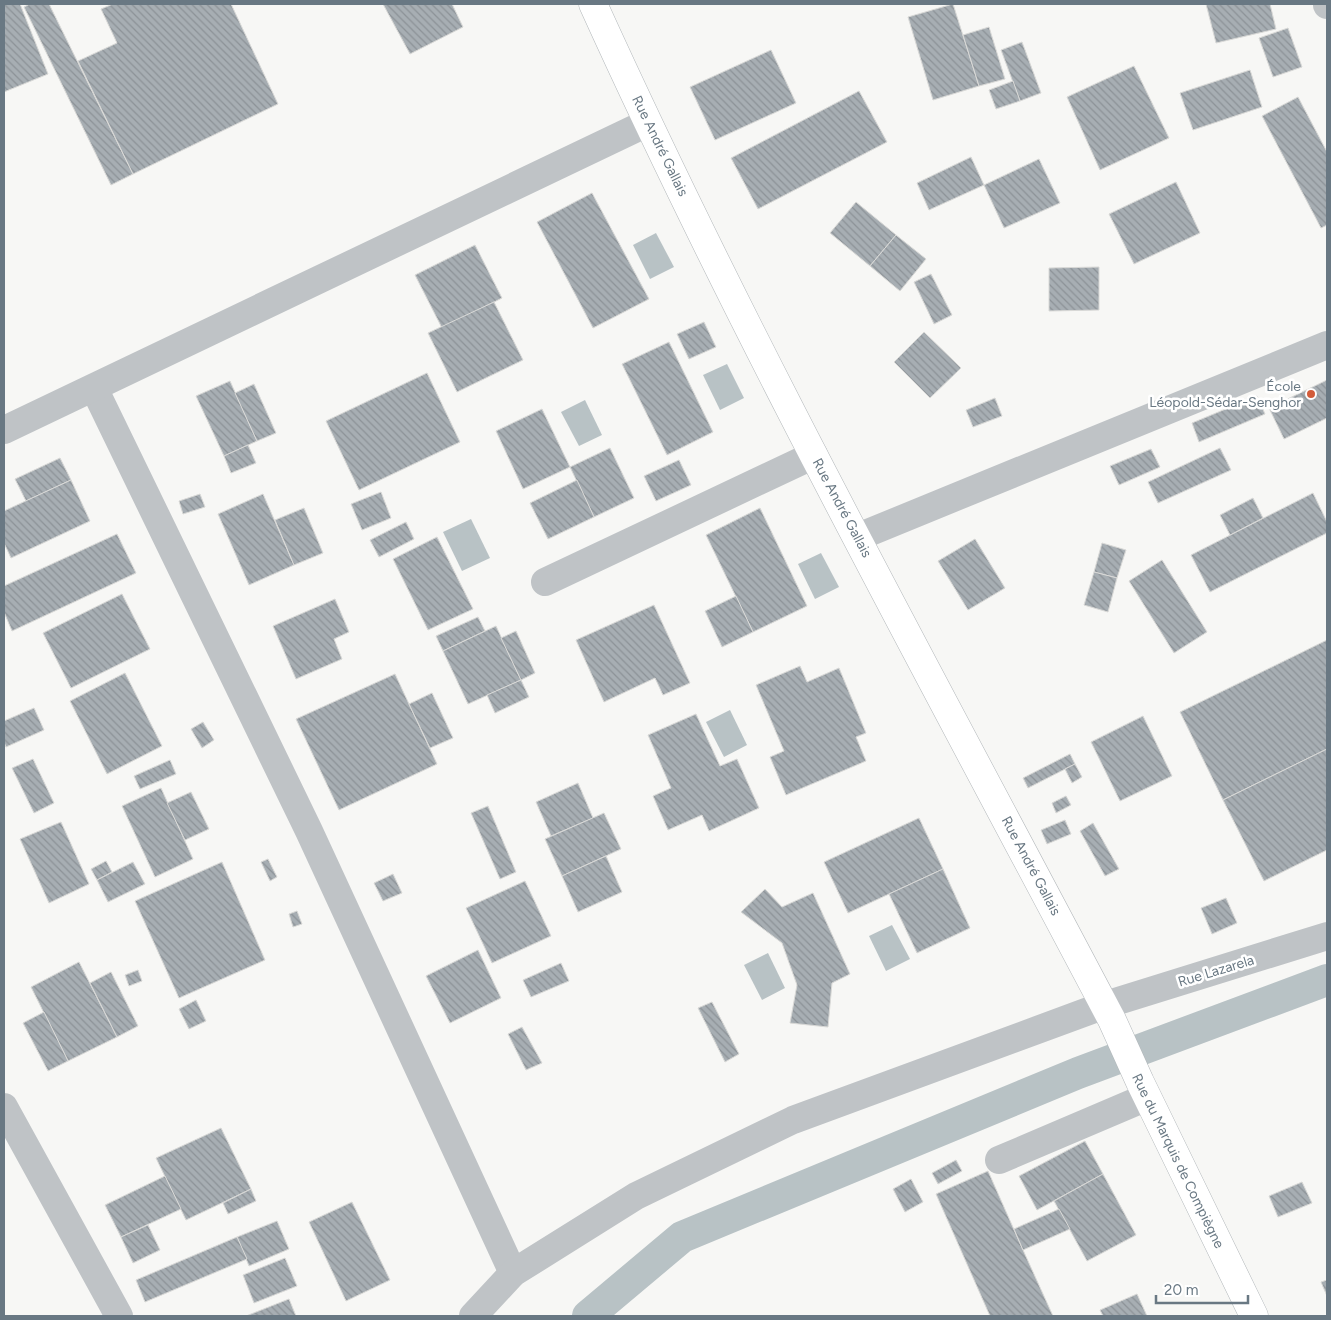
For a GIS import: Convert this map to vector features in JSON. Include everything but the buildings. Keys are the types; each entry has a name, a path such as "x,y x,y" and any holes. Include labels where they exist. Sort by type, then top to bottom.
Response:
{"main road":[{"name":"Rue André Gallais","path":"593,4 647,123 814,455 1109,1012"},
{"name":"Rue du Marquis de Compiègne","path":"1109,1012 1144,1090 1254,1316"}],"street":[{"path":"4,430 647,123"},
{"path":"858,537 1327,345"},
{"path":"94,388 309,831 513,1273"},
{"path":"545,582 814,455"},
{"name":"Rue Lazarela","path":"473,1316 513,1273 636,1196 793,1120 1327,936"},
{"path":"999,1160 1144,1090"},
{"path":"4,1107 118,1316"}],"shaded area":[{"path":"656,233 674,267 650,279 633,245"},
{"path":"727,364 744,398 720,410 703,375"},
{"path":"585,400 602,435 579,446 561,412"},
{"path":"471,519 490,558 462,571 443,532"},
{"path":"821,553 839,587 815,599 798,564"},
{"path":"730,710 747,745 724,757 706,722"},
{"path":"892,925 910,959 886,971 869,936"},
{"path":"768,953 785,988 762,1000 744,965"}],"waterway":[{"path":"588,1316 682,1237 1078,1073 1327,980"}],"place":[{"name":"École Léopold-Sédar-Senghor","path":"1311,394"}]}
